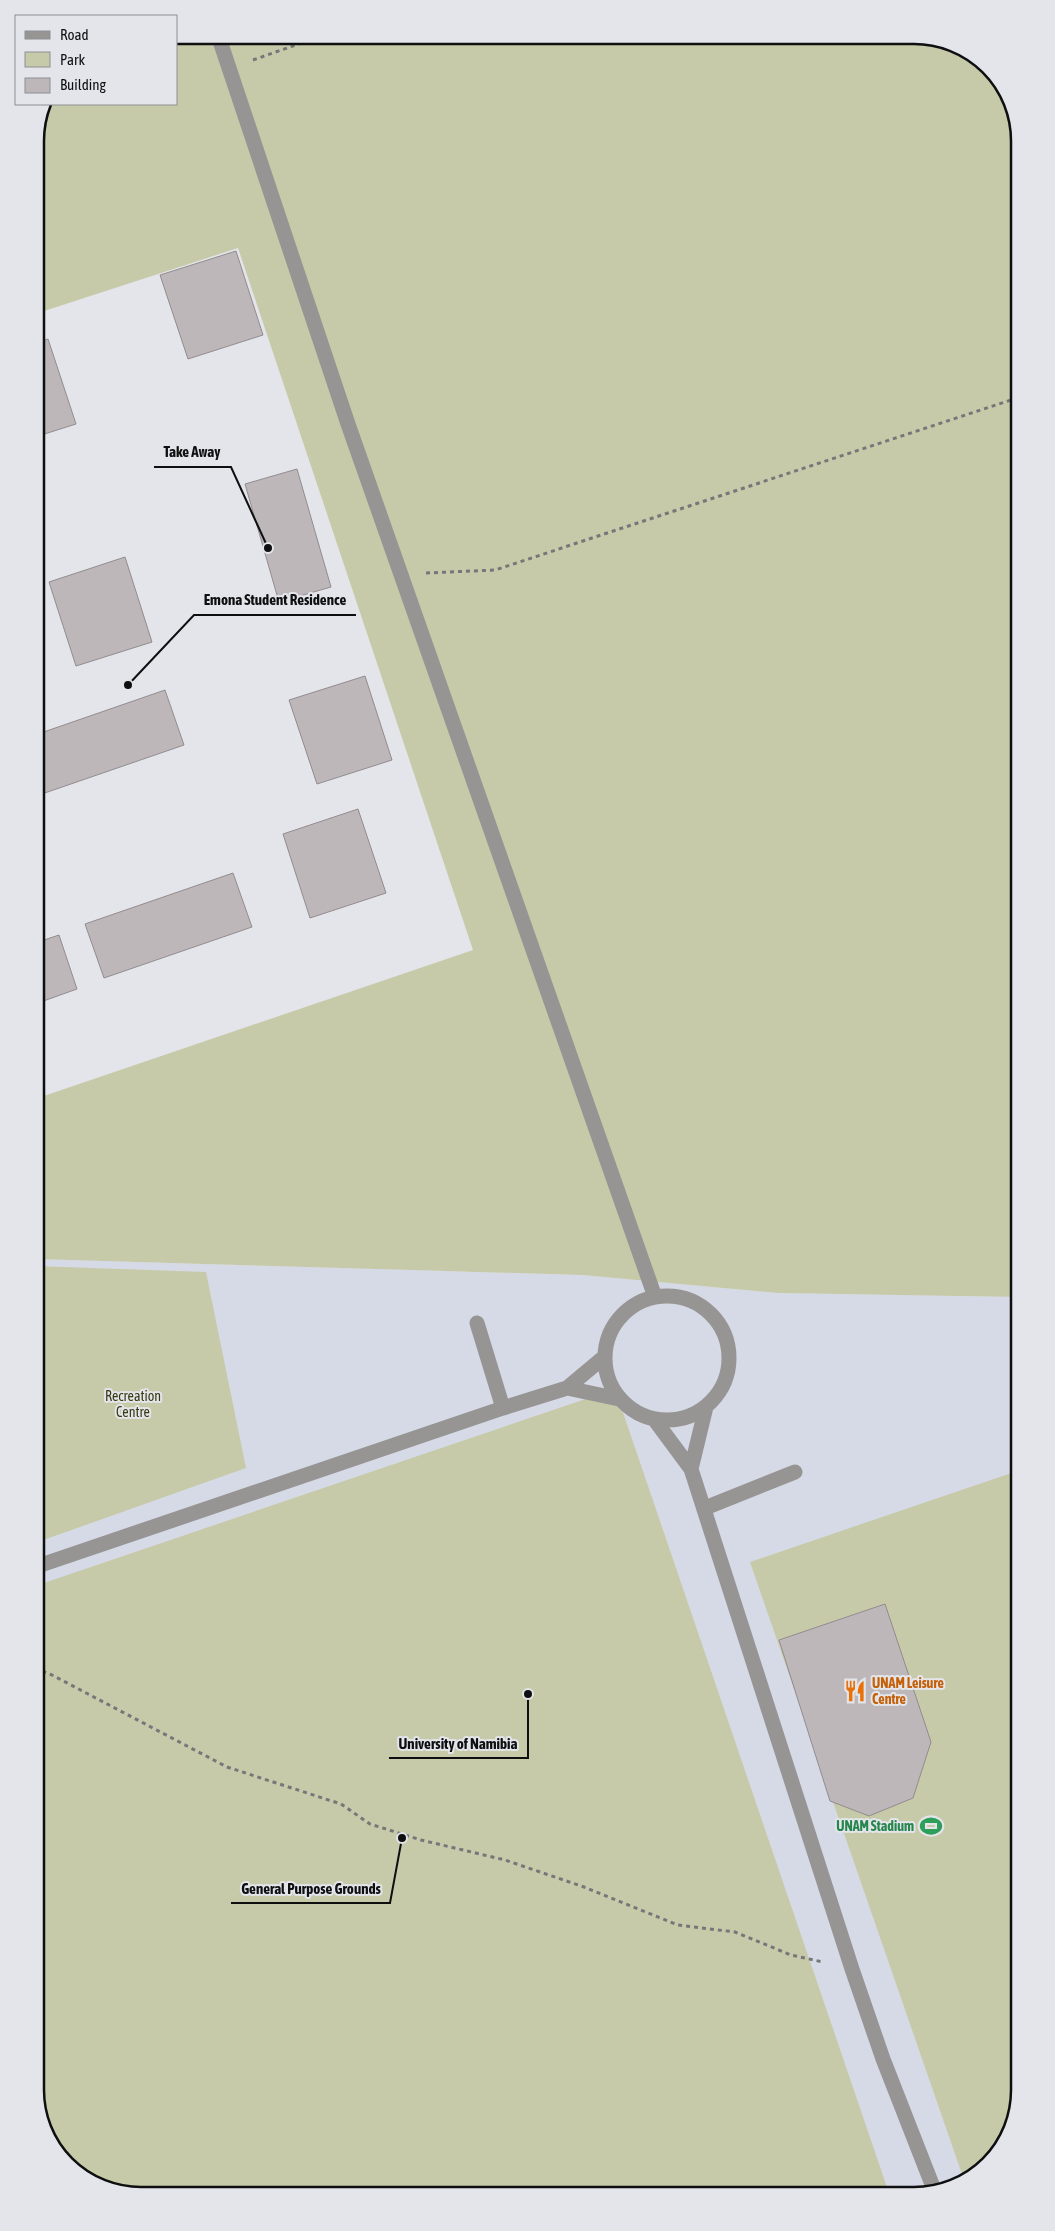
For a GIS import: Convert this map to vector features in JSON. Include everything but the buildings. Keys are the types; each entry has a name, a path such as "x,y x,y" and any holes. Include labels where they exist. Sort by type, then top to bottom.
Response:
{"lane":[{"path":"221,44 348,424 655,1296"},
{"path":"655,1296 674,1296 692,1300 707,1310 719,1323 727,1340 729,1358 727,1376 718,1393 706,1406 690,1415 673,1420 654,1419 635,1412 620,1399 608,1380 604,1357 606,1343 611,1330 629,1308 655,1296"},
{"path":"477,1322 503,1408"},
{"path":"44,1563 567,1388 604,1357"},
{"path":"567,1388 620,1399"},
{"path":"691,1469 706,1406"},
{"path":"654,1419 691,1469 852,1969 883,2059 932,2185"},
{"path":"705,1508 795,1472"}],"path":[{"path":"229,69 299,44"},
{"path":"401,574 495,570 1011,400"},
{"path":"44,1672 227,1767 341,1804 370,1824 421,1840 505,1860 584,1887 678,1924 735,1932 791,1955 852,1969"}],"shaded area":[{"path":"44,1259 582,1275 778,1293 1011,1297 1011,2090 1008,2116 1004,2128 995,2144 983,2159 952,2180 940,2184 914,2187 134,2187 109,2182 92,2174 72,2159 51,2128 44,2097"}],"green space":[{"path":"178,44 921,44 952,51 973,64 991,82 1004,103 1011,134 1011,1297 778,1293 582,1275 44,1259 44,1096 473,950 238,248 44,311 44,134 50,105 178,105"},
{"name":"Recreation Centre","path":"44,1266 206,1272 246,1468 44,1540"},
{"path":"615,1389 887,2187 134,2187 109,2182 82,2167 64,2149 51,2128 44,2097 44,1583"},
{"name":"UNAM Stadium","path":"1011,1473 1011,2090 1008,2116 995,2144 983,2159 962,2174 750,1562"}],"place":[{"name":"Take Away","path":"268,548"},
{"name":"Emona Student Residence","path":"128,685"},
{"name":"UNAM Leisure Centre","path":"855,1691"},
{"name":"University of Namibia","path":"528,1694"},
{"name":"UNAM Stadium","path":"931,1826"},
{"name":"General Purpose Grounds","path":"402,1838"}]}
